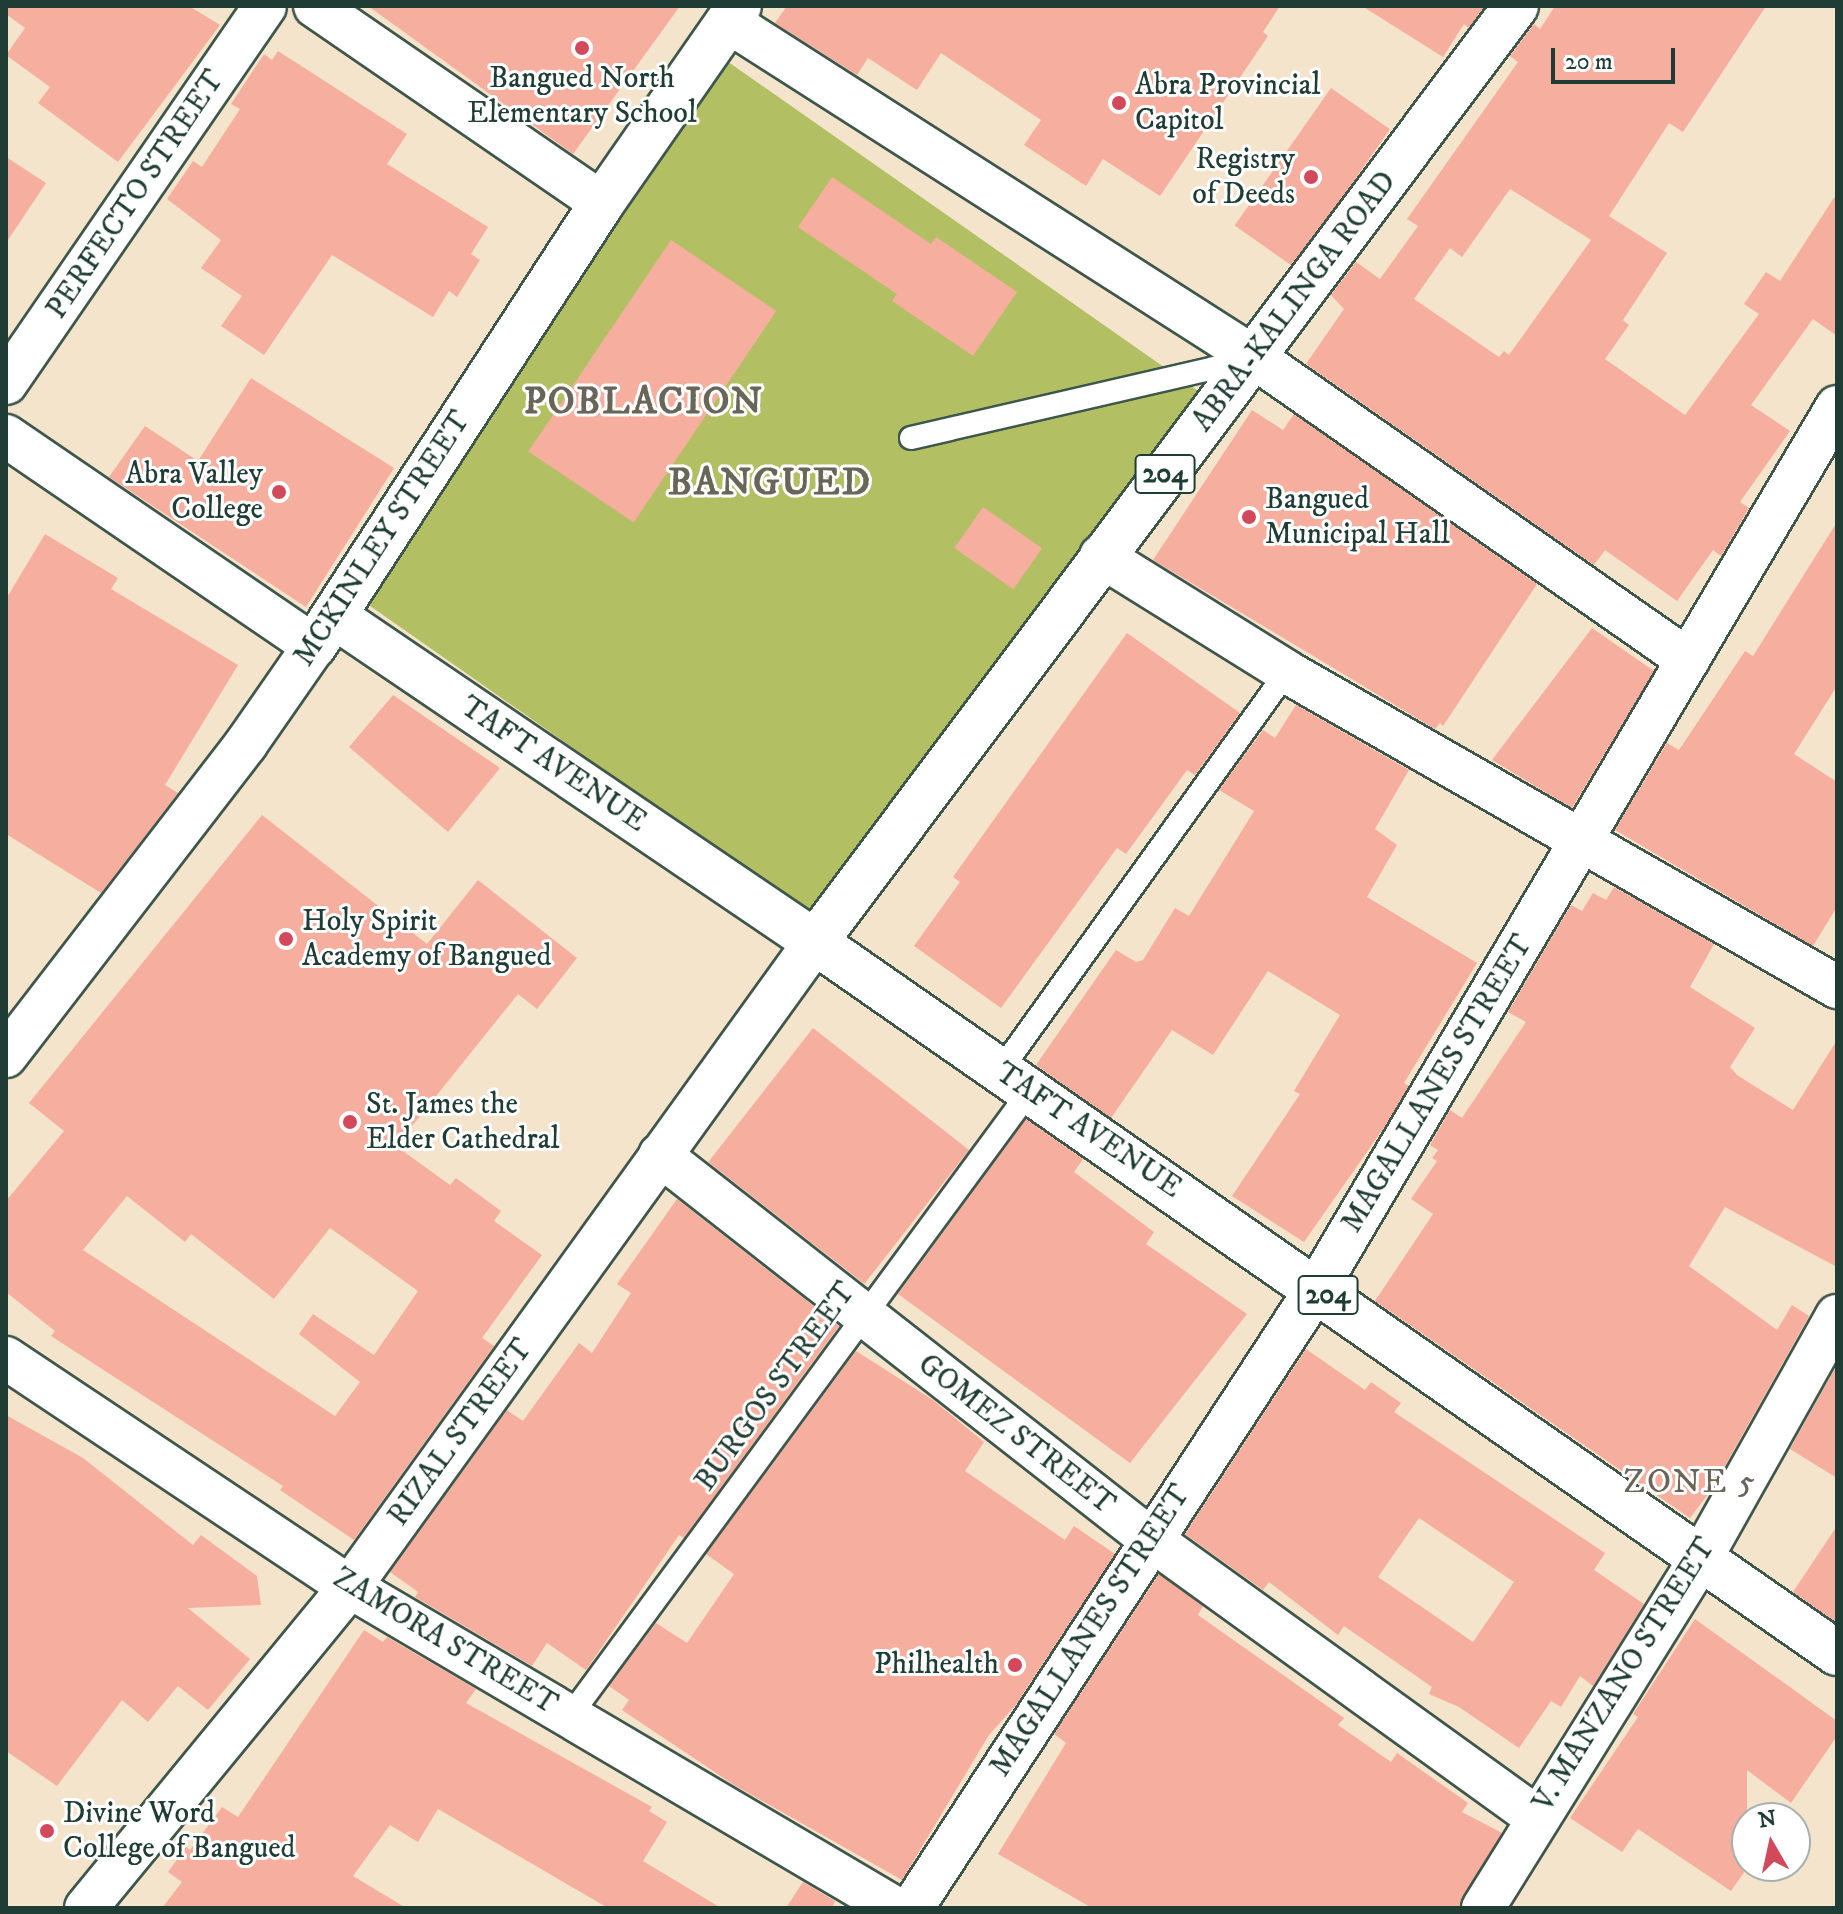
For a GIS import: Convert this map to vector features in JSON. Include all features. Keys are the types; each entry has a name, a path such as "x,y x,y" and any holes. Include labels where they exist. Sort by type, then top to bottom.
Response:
{"main road":[{"name":"ABRA-KALINGA ROAD","path":"815,942 1101,556 1255,358 1516,6"},
{"name":"MCKINLEY STREET","path":"324,631 602,203 734,14"},
{"name":"TAFT AVENUE","path":"324,631 815,942 1317,1288 1700,1560 1837,1653"}],"street":[{"name":"PERFECTO STREET","path":"6,383 265,6"},
{"path":"315,6 602,203"},
{"path":"734,14 1255,358 1688,660"},
{"name":"MAGALLANES STREET","path":"912,1908 1149,1538 1317,1288 1837,407"},
{"name":"TAFT AVENUE","path":"6,436 324,631"},
{"path":"1101,556 1287,672 1837,987"},
{"name":"MCKINLEY STREET","path":"6,1056 246,744 324,631"},
{"name":"RIZAL STREET","path":"86,1908 350,1587 815,942"},
{"name":"GOMEZ STREET","path":"660,1155 1149,1538 1536,1817"},
{"name":"V. MANZANO STREET","path":"1483,1908 1536,1817 1700,1560 1837,1316"},
{"name":"ZAMORA STREET","path":"6,1358 350,1587 895,1908"}],"lane":[{"path":"911,438 1255,358"},
{"name":"BURGOS STREET","path":"570,1716 865,1318 1015,1082 1287,672"}],"green space":[{"path":"714,52 1198,391 825,924 341,585"}],"building":[{"path":"6,6 189,6 220,25 118,162 38,103 50,87 6,55 25,28 6,14"},
{"name":"Bangued North Elementary School","path":"368,6 680,6 573,154"},
{"name":"Abra Provincial Capitol","path":"787,6 1280,6 1263,32 1268,36 1160,196 1103,159 1086,186 1024,145 1041,120 941,53 917,90 868,58 857,75 775,23"},
{"path":"1362,6 1485,6 1469,28 1464,24 1443,57"},
{"path":"1555,6 1766,6 1683,132 1669,123 1609,216 1667,253 1623,320 1629,325 1605,359 1685,415 1759,314 1744,304 1766,272 1780,281 1837,193 1837,336 1813,319 1751,405 1790,431 1740,502 1749,508 1721,556 1713,550 1677,601 1605,550 1594,565 1306,364 1344,309 1331,295 1356,262 1380,279 1418,226 1407,219 1518,62 1510,56 1534,24 1540,29","holes":["1510,189 1591,240 1509,355 1504,351 1499,357 1414,299 1450,248 1462,257"]},
{"path":"278,51 407,134 387,164 488,227 471,254 480,260 457,297 449,291 433,317 332,255 264,355 221,326 242,296 201,268 221,240 167,199 193,161 202,167 240,109 231,104 264,54 272,60"},
{"name":"Registry of Deeds","path":"1331,88 1390,129 1294,267 1235,226"},
{"path":"6,157 46,183 6,243"},
{"path":"832,177 931,244 936,237 1017,292 973,356 892,301 897,294 798,227"},
{"path":"671,240 776,311 634,522 528,451"},
{"name":"Abra Valley College","path":"251,378 394,468 306,607 109,477 145,426 198,461"},
{"path":"1252,410 1283,430 1294,414 1537,584 1443,726 1440,723 1435,729 1153,560"},
{"path":"983,507 1042,548 1013,589 954,548"},
{"path":"1837,522 1837,686 1794,754 1837,782 1837,907 1813,946 1615,830 1667,743 1679,750 1745,651 1753,656"},
{"path":"45,534 118,578 111,589 238,665 165,785 178,793 101,893 6,834 6,599"},
{"path":"1592,628 1654,671 1572,808 1492,760"},
{"path":"1127,633 1240,713 1195,775 1187,770 1126,854 1117,848 1001,1008 914,946 960,882 953,877"},
{"path":"393,695 500,768 448,832 349,747"},
{"path":"1296,705 1409,770 1375,829 1397,845 1367,897 1477,963 1404,1083 1409,1086 1383,1129 1304,1242 1232,1196 1300,1094 1294,1091 1340,1015 1268,971 1213,1055 1172,1030 1111,1118 1036,1065 1116,950 1136,962 1143,960 1175,908 1189,916 1254,811 1219,790 1263,730 1275,738"},
{"path":"262,815 427,944 478,880 577,958 537,1009 518,994 396,1146 450,1185 456,1178 501,1211 494,1221 542,1255 482,1338 494,1346 354,1540 280,1490 283,1486 51,1336 55,1331 6,1292 6,1201 64,1131 29,1103","holes":["127,1196 185,1242 191,1234 274,1299 330,1228 418,1291 374,1355 313,1314 299,1334 360,1382 335,1416 83,1250"]},
{"path":"1614,887 1714,944 1690,987 1755,1028 1730,1067 1737,1075 1793,1110 1837,1040 1837,1267 1725,1207 1689,1266 1777,1330 1792,1305 1809,1316 1712,1489 1690,1518 1375,1301 1433,1214 1411,1199 1437,1161 1432,1158 1438,1150 1430,1145 1450,1110 1462,1118 1526,1022 1508,1012 1571,905 1582,911 1593,893 1606,900"},
{"path":"813,1028 969,1150 864,1284 708,1162"},
{"path":"1026,1119 1083,1159 1074,1172 1154,1232 1146,1244 1247,1314 1130,1463 898,1294"},
{"path":"677,1199 839,1326 684,1538 679,1535 586,1670 547,1643 532,1666 415,1597 418,1592 390,1572 507,1410 523,1421 579,1343 592,1353 631,1293 617,1284"},
{"path":"1306,1349 1365,1390 1371,1382 1401,1403 1394,1412 1605,1553 1594,1570 1644,1604 1593,1686 1580,1676 1561,1707 1551,1701 1519,1748 1459,1707 1429,1694 1432,1687 1344,1626 1338,1635 1269,1582 1263,1590 1185,1534","holes":["1419,1518 1514,1582 1473,1642 1378,1577"]},
{"path":"856,1351 933,1400 984,1442 965,1471 1065,1540 1074,1526 1115,1554 1015,1706 989,1735 902,1880 734,1785 622,1710 629,1700 609,1686 656,1623 687,1643 734,1574 706,1554"},
{"path":"1837,1365 1837,1478 1790,1449"},
{"path":"6,1415 83,1458 193,1545 201,1535 257,1576 261,1605 188,1608 250,1659 208,1710 178,1686 148,1722 122,1700 57,1786 6,1751"},
{"path":"1837,1526 1837,1623 1793,1592"},
{"path":"1159,1574 1203,1606 1198,1615 1344,1718 1338,1725 1391,1762 1397,1753 1468,1803 1462,1812 1502,1833 1459,1908 1092,1908 998,1854 1066,1743 1054,1734"},
{"path":"1695,1619 1837,1721 1837,1736 1792,1802 1747,1770 1747,1802 1731,1802 1731,1882 1737,1882 1731,1891 1638,1829 1622,1852 1570,1818 1638,1717 1633,1714"},
{"path":"364,1630 383,1642 387,1637 476,1689 466,1703 652,1807 649,1811 667,1822 643,1861 721,1908 608,1908 438,1809 418,1842 390,1825 353,1876 406,1908 162,1908 182,1882 168,1872 186,1847 190,1850 222,1807 238,1817"},
{"path":"803,1882 835,1901 832,1908 786,1908"}],"place":[{"name":"Bangued North Elementary School","path":"582,48"},
{"name":"Abra Provincial Capitol","path":"1119,103"},
{"name":"Registry of Deeds","path":"1311,177"},
{"name":"Abra Valley College","path":"279,492"},
{"name":"Bangued Municipal Hall","path":"1249,517"},
{"name":"Holy Spirit Academy of Bangued","path":"286,939"},
{"name":"St. James the Elder Cathedral","path":"350,1122"},
{"name":"Philhealth","path":"1015,1665"},
{"name":"Divine Word College of Bangued","path":"47,1831"}],"district":[{"name":"POBLACION","path":"644,403"},
{"name":"BANGUED","path":"770,484"},
{"name":"ZONE 5","path":"1690,1483"}]}
